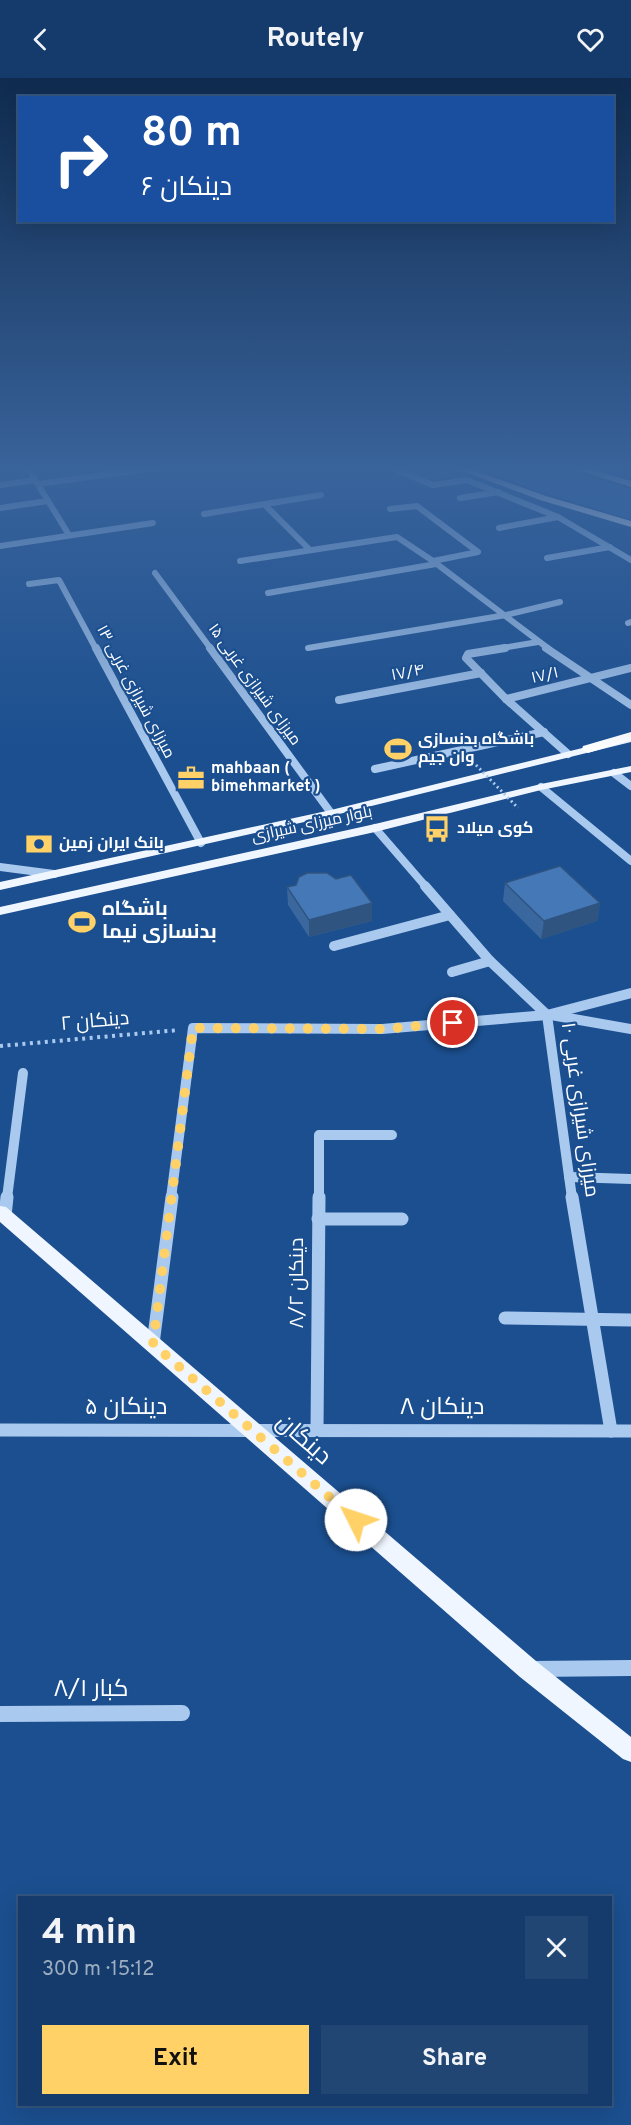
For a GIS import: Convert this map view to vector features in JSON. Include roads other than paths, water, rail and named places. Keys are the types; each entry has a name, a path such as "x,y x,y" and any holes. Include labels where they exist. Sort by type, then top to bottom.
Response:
{"highway":[{"path":"588,749 631,738"}],"main road":[{"name":"بلوار میرزای شیرازی","path":"0,886 332,813 588,749"},
{"name":"بلوار میرزای شیرازی","path":"0,911 375,828 541,787 631,769"},
{"name":"دینکان","path":"2,1214 528,1669 631,1750"}],"street":[{"path":"268,593 443,561"},
{"path":"435,562 538,642 631,705"},
{"name":"۱۵ میرزای شیرازی غربی","path":"154,573 332,813"},
{"name":"۱۳ میرزای شیرازی غربی","path":"29,584 59,580 201,843"},
{"path":"308,648 506,615 560,602"},
{"path":"538,642 466,656 506,699 568,754"},
{"name":"۱۷/۱","path":"506,699 631,668"},
{"name":"۱۷/۴","path":"339,700 481,673"},
{"path":"375,769 544,732"},
{"path":"614,772 631,786"},
{"path":"541,787 631,861"},
{"name":"۱۰ میرزای شیرازی غربی","path":"375,828 490,961 548,1015 569,1177 611,1431"},
{"path":"0,867 54,874"},
{"path":"334,946 450,915"},
{"path":"452,972 490,961"},
{"path":"153,1344 193,1028 382,1029 548,1015 631,993"},
{"path":"548,1015 631,1029"},
{"path":"2,1214 23,1073"},
{"name":"دینکان ۸/۲","path":"317,1430 319,1135 393,1136"},
{"path":"569,1177 631,1179"},
{"path":"318,1219 402,1219"},
{"path":"505,1318 631,1320"},
{"name":"۵ دینکان","path":"0,1430 252,1430"},
{"name":"۸ دینکان","path":"252,1430 631,1431"},
{"path":"528,1669 631,1668"},
{"name":"۸/۱ کبار","path":"0,1714 182,1713"}],"place":[{"name":"باشگاه بدنسازی وان جیم","path":"398,749"},
{"name":"mahbaan ( bimehmarket )","path":"191,778"},
{"name":"کوی میلاد","path":"437,829"},
{"name":"بانک ایران زمین","path":"39,844"},
{"name":"باشگاه بدنسازی نیما","path":"82,922"}]}
